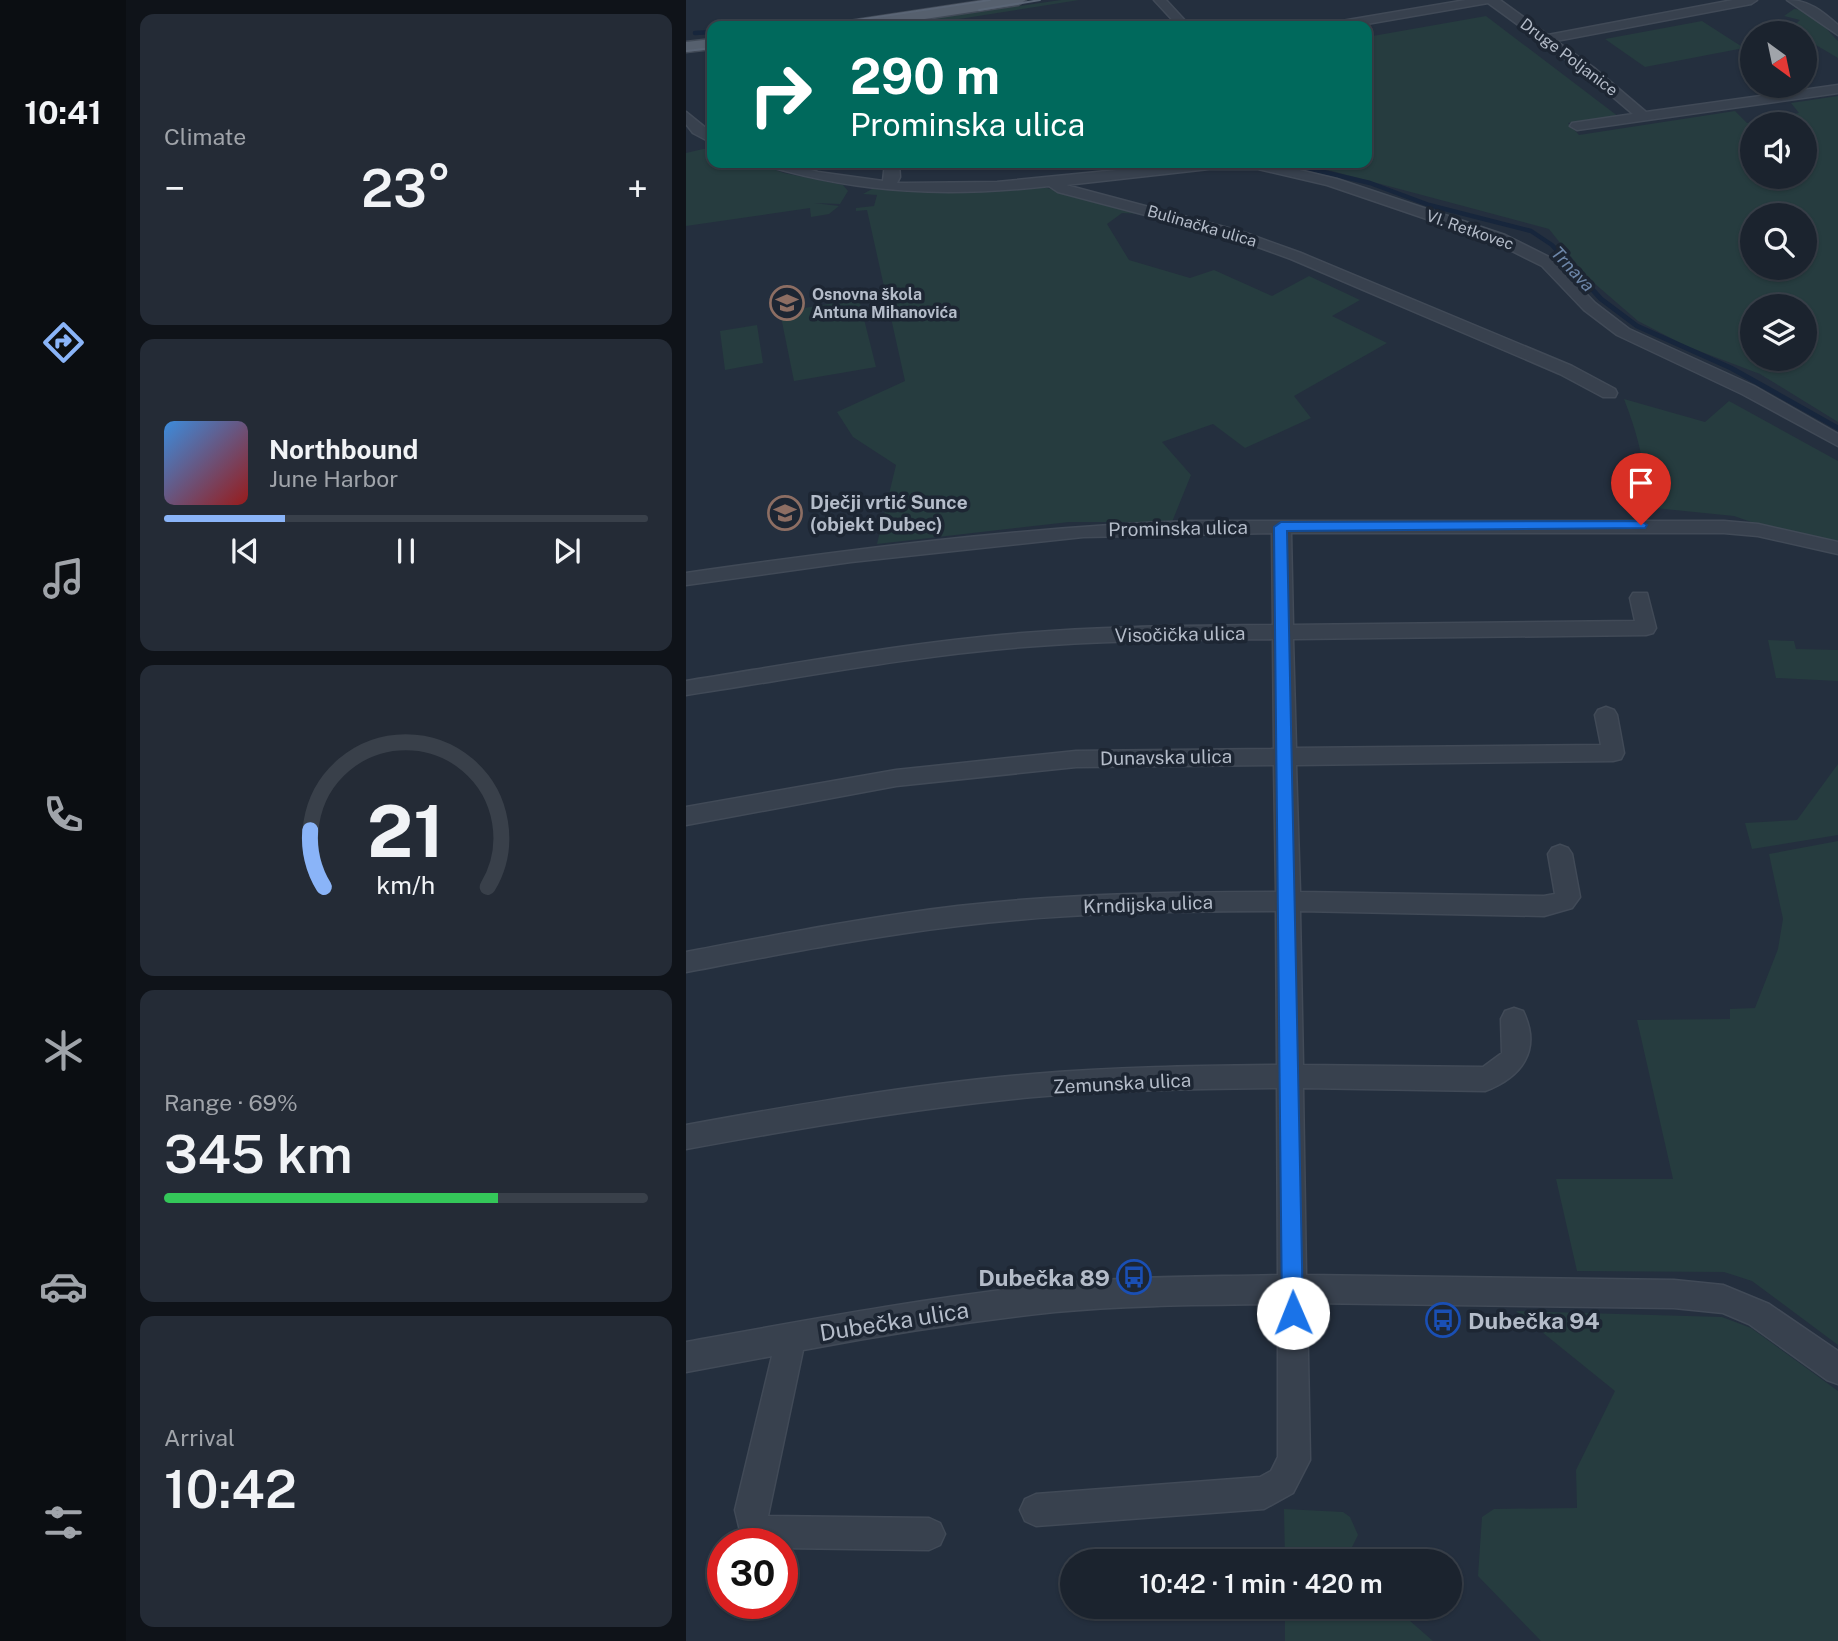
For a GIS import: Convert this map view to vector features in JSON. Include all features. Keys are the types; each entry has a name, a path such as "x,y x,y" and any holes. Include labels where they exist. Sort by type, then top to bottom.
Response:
{"main road":[{"path":"882,21 1012,1"},
{"path":"686,47 707,45"}],"street":[{"path":"1160,0 1179,21"},
{"path":"1365,21 1486,0"},
{"name":"Druge Poljanice","path":"1492,0 1547,39 1644,117"},
{"path":"1737,4 1751,0"},
{"path":"1547,39 1766,0"},
{"path":"1793,0 1806,0"},
{"path":"1793,0 1824,18 1838,31"},
{"path":"1813,0 1824,18"},
{"path":"1577,126 1838,89"},
{"path":"686,116 698,130 707,135"},
{"path":"686,141 707,138"},
{"name":"Bulinačka ulica","path":"789,168 817,176 888,186 979,187 1053,181 1063,189 1238,235 1296,256 1566,370 1609,393"},
{"path":"888,186 893,177 892,168"},
{"name":"VI. Retkovec","path":"1053,181 1191,168"},
{"name":"VI. Retkovec","path":"1271,168 1347,187 1491,236 1535,254 1550,265 1595,311 1623,332 1748,390 1838,441"},
{"path":"1037,1510 1264,1493 1282,1482 1294,1460 1281,527"},
{"name":"Prominska ulica","path":"686,579 851,556 1019,536 1097,530 1281,527 1724,527 1758,530 1838,548"},
{"name":"Visočička ulica","path":"686,688 1010,641 1129,634 1646,628 1640,598"},
{"name":"Dunavska ulica","path":"686,816 896,778 1019,763 1148,756 1613,752 1606,715"},
{"name":"Krndijska ulica","path":"686,962 871,928 1000,911 1099,905 1288,901 1544,906 1564,901 1568,897 1560,854"},
{"name":"Zemunska ulica","path":"686,1137 877,1103 1083,1082 1289,1077 1485,1079 1502,1072 1514,1059 1519,1046 1514,1019"},
{"name":"Dubečka ulica","path":"686,1357 902,1317 1056,1298 1127,1293 1292,1289 1674,1294 1723,1300 1759,1314 1838,1369"},
{"path":"792,1337 751,1510 754,1532 929,1534"}],"green space":[{"path":"1061,0 1079,0 946,21 916,21"},
{"path":"1794,9 1813,16 1838,41 1838,58 1817,46 1817,21 1799,21 1784,16"},
{"path":"1486,16 1619,117 1568,123 1579,135 1735,111 1740,116 1740,189 1817,189 1817,112 1798,112 1791,103 1838,96 1838,422 1752,371 1817,371 1817,294 1740,294 1740,366 1686,346 1638,321 1587,277 1549,229 1321,168 1372,168 1372,36"},
{"path":"1702,21 1740,45 1740,49 1645,67 1605,39"},
{"path":"707,149 707,168 770,168 843,185 848,191 840,204 814,203 839,206 829,214 811,217 810,208 686,226 686,153"},
{"path":"1047,188 1146,214 1122,213 1107,224 1129,260 1190,278 1214,270 1272,296 1309,276 1360,300 1332,316 1387,343 1294,396 1311,418 1245,448 1213,424 1162,442 1191,475 1172,522 1069,522 877,544 896,465 853,437 837,412 905,381 867,210 856,211 856,208 874,206 877,195 863,194 872,189 962,192"},
{"path":"859,299 876,367 794,381 780,312"},
{"path":"757,325 763,363 725,370 720,331"},
{"path":"1624,399 1705,422 1729,401 1838,461 1838,544 1786,534 1734,516 1635,506 1646,491 1645,479 1639,444"},
{"path":"1768,640 1794,641 1796,649 1838,650 1838,681 1776,678"},
{"path":"1838,764 1838,835 1752,849 1745,823 1797,820"},
{"path":"1838,841 1838,1345 1752,1281 1724,1272 1577,1271 1556,1179 1673,1179 1637,1020 1730,1019 1730,1009 1755,1008 1778,949 1783,919 1769,854"},
{"path":"1516,1311 1722,1317 1751,1328 1838,1391 1838,1641 1541,1641 1478,1576 1482,1517 1494,1509 1577,1508 1576,1470 1615,1391"},
{"path":"1284,1509 1343,1512 1350,1517 1358,1535 1351,1549 1285,1549"},
{"path":"1285,1619 1408,1619 1433,1641 1285,1641"}],"waterway":[{"name":"Trnava","path":"695,33 707,32"},
{"name":"Trnava","path":"1306,168 1370,183 1429,205 1531,231 1552,245 1570,265"},
{"name":"Trnava","path":"1568,263 1601,299 1637,326 1731,368 1838,428"}],"tram line":[{"path":"850,21 990,0"},
{"path":"979,10 1040,0"},
{"path":"686,51 707,49"}],"place":[{"name":"Osnovna škola Antuna Mihanovića","path":"787,303"},
{"name":"Dječji vrtić Sunce (objekt Dubec)","path":"785,513"},
{"name":"Dubečka 89","path":"1134,1277"},
{"name":"Dubečka 94","path":"1443,1320"}],"route":[{"path":"1293,1313 1281,527 1641,525"}]}
